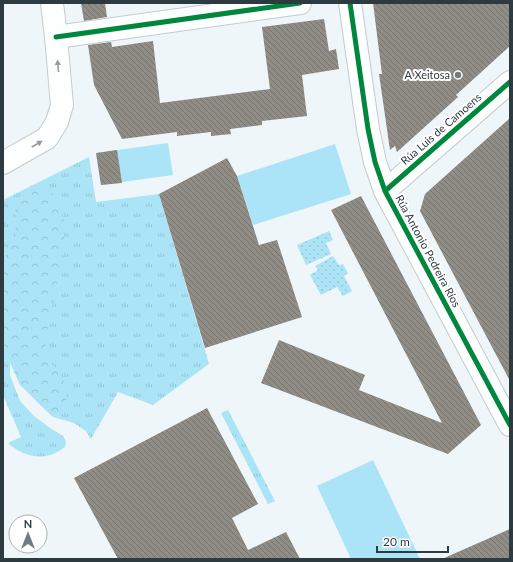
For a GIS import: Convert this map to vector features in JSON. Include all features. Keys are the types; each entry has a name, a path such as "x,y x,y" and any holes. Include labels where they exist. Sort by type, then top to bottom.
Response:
{"street":[{"path":"3,163 47,138 58,122 62,105 52,3"},
{"path":"56,37 202,10 300,3"},
{"name":"Rúa Antonio Pedreira Ríos","path":"350,3 368,129 375,162 385,191 510,425"},
{"name":"Rúa Luis de Camoens","path":"385,191 510,82"}],"green space":[{"path":"168,143 173,175 101,185 96,153"},
{"path":"335,144 351,194 253,225 237,176"},
{"path":"89,157 96,202 159,194 209,364 153,405 118,392 91,439 86,431 74,423 53,417 36,401 3,304 3,200"},
{"path":"45,188 56,196 64,220 64,249 46,336 46,350 49,360 64,382 66,387 66,396 62,414 53,417 20,385 3,347 3,261 16,237 15,200 29,189"},
{"path":"329,231 333,240 326,243 331,254 306,265 297,245"},
{"path":"333,256 339,265 343,264 348,273 344,276 352,291 343,296 337,287 321,295 310,275 318,270 315,266"},
{"path":"3,347 10,362 10,375 20,401 34,416 63,436 66,441 65,447 58,452 43,456 28,455 8,443 21,437 3,395"},
{"path":"228,410 275,501 268,504 221,413"},
{"path":"373,460 420,559 351,559 317,486"}],"building":[{"path":"81,3 105,3 107,17 84,21"},
{"path":"373,3 510,3 510,46 456,95 458,97 397,152 395,146 390,150 379,74 382,74"},
{"path":"324,19 329,51 336,49 339,69 302,75 307,116 262,121 262,125 230,129 231,134 211,136 211,132 177,136 177,132 122,139 94,85 88,45 111,42 112,47 153,41 160,103 270,89 262,27"},
{"path":"510,118 510,381 420,211 425,194"},
{"path":"117,150 122,183 101,185 96,153"},
{"path":"227,158 237,176 259,245 277,240 302,317 205,348 159,194"},
{"path":"361,196 481,425 448,454 261,383 279,340 365,375 359,390 442,423 331,210"},
{"path":"207,408 258,504 232,518 248,550 286,532 300,559 118,559 74,478"},
{"path":"510,529 510,559 442,559"}],"cycle path":[{"path":"56,37 300,3"},
{"path":"350,3 368,129 375,162 385,191 510,425"},
{"path":"385,191 510,82"}],"place":[{"name":"A Xeitosa","path":"458,75"}]}
